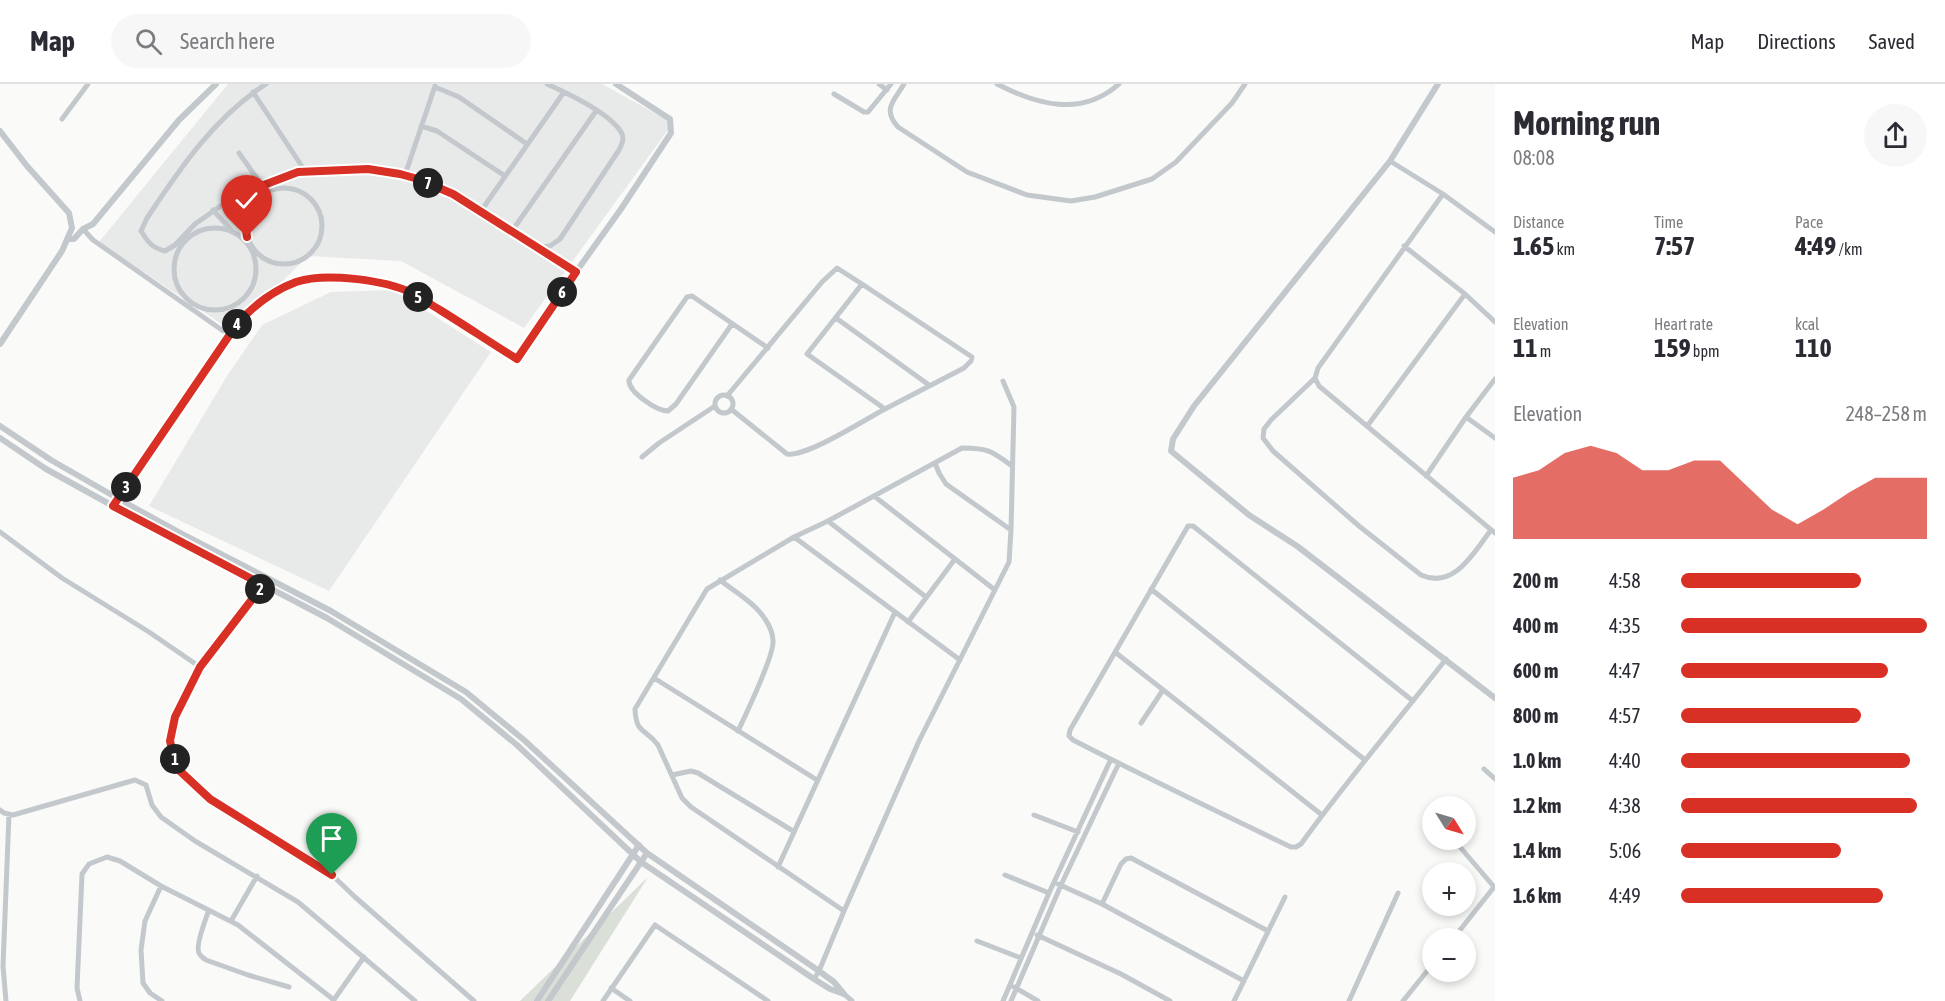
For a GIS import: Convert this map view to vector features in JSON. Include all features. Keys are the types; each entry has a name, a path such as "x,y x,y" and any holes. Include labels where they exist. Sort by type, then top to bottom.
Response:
{"street":[{"path":"62,119 88,84"},
{"path":"68,239 74,239 83,229 93,224 179,120 216,84"},
{"path":"266,84 225,116 202,140 152,209 141,231 147,242 155,248 165,251 175,245 195,224 213,210 261,184 305,171 368,169 405,175 453,194 576,272"},
{"path":"537,248 550,246 560,239 619,150 623,140 621,132 612,122 547,84"},
{"path":"113,506 229,335 249,310 265,297 297,282 316,279 350,279 379,283 412,293 517,359 671,133 670,119 616,84"},
{"path":"879,84 887,90"},
{"path":"834,94 864,112 868,112 891,84"},
{"path":"904,84 890,108 890,118 898,127 967,172 1028,195 1071,201 1095,197 1152,179 1176,162 1189,149 1232,103 1245,84"},
{"path":"997,84 1024,97 1063,106 1088,101 1119,84"},
{"path":"1438,84 1390,161 1194,406 1173,439 1171,451 1249,514 1297,546 1495,698"},
{"path":"405,175 435,85 459,97 527,144"},
{"path":"253,92 305,171"},
{"path":"481,211 564,92"},
{"path":"512,231 596,111"},
{"path":"421,126 437,131 505,176"},
{"path":"0,131 27,166 69,213 72,228 68,239 0,344"},
{"path":"239,153 261,184"},
{"path":"1390,161 1443,194 1495,232"},
{"path":"235,212 265,193 277,189 296,190 307,195 321,216 322,229 319,241 312,252 302,260 291,264 278,264 256,253 249,242 246,230 246,218 255,201"},
{"path":"1315,378 1319,386 1493,531 1462,568 1454,574 1441,579 1429,579 1421,575 1359,526 1273,451 1263,438 1264,429 1271,420 1315,378 1318,368 1443,194"},
{"path":"228,201 246,230"},
{"path":"213,210 234,233 245,241 256,265 255,279 250,291 241,301 229,308 216,310 202,308 191,302 178,286 175,273 176,260 181,248 190,238 221,220"},
{"path":"71,218 93,240 229,335"},
{"path":"202,231 215,229 234,233"},
{"path":"1404,246 1465,294 1495,322"},
{"path":"642,457 715,406 718,398 727,396 822,282 837,268 972,357 964,368 795,455 787,454 731,409"},
{"path":"862,284 807,354 885,409"},
{"path":"1368,425 1465,294"},
{"path":"732,324 669,411 662,411 632,391 628,385 629,380 687,297 692,296 768,348"},
{"path":"836,318 929,385"},
{"path":"1426,476 1495,379"},
{"path":"814,979 919,741 1009,562 1014,407 1003,381"},
{"path":"727,396 732,403 731,409"},
{"path":"715,406 723,413 731,409"},
{"path":"1466,417 1495,438"},
{"path":"0,426 51,460 182,534 331,611 466,692 524,740 647,853 819,971 834,982 852,1001"},
{"path":"0,438 46,469 113,506 327,618 461,699 517,745 641,862 814,979 844,994"},
{"path":"843,911 691,807 682,798 658,745 652,737 640,730 636,721 635,709 707,589 720,580 794,537 962,448 991,450 1012,466"},
{"path":"935,463 946,484 1011,530"},
{"path":"874,496 995,590"},
{"path":"828,521 926,597"},
{"path":"1413,701 1193,526 1188,526 1069,736 1119,763 1291,847 1296,847 1301,844 1322,814 1413,701 1446,659"},
{"path":"0,532 62,578 200,667"},
{"path":"794,537 960,660"},
{"path":"908,622 955,558"},
{"path":"269,578 200,667 175,717 170,741 180,771 210,799 332,875 474,1001"},
{"path":"720,580 755,607 765,618 774,642 770,657 738,731"},
{"path":"1151,589 1365,760"},
{"path":"778,867 895,612"},
{"path":"1115,652 1322,814"},
{"path":"654,678 817,780"},
{"path":"1141,723 1163,690"},
{"path":"1003,1001 1049,893 1112,759"},
{"path":"1011,1001 1061,885 1119,763"},
{"path":"1484,769 1495,779"},
{"path":"672,775 692,771 698,773 793,831"},
{"path":"0,810 13,815 135,780 141,782 146,785 153,805 161,817 195,841 298,902 415,1001"},
{"path":"6,1001 3,966 9,814"},
{"path":"1034,815 1078,832"},
{"path":"537,1001 639,845"},
{"path":"1462,928 1495,887 1463,850"},
{"path":"548,1001 647,853"},
{"path":"80,1001 77,988 82,881 85,868 89,864 107,857 114,858 161,886 231,921 334,1000 364,957"},
{"path":"1102,904 1121,864 1131,858 1268,931"},
{"path":"1005,875 1049,893"},
{"path":"231,921 257,876"},
{"path":"1054,882 1102,904 1244,981"},
{"path":"161,886 145,921 141,950 143,983 150,993 162,1001"},
{"path":"1349,1001 1398,893"},
{"path":"1234,1001 1285,897"},
{"path":"209,910 198,946 201,956 248,975 289,987"},
{"path":"603,1001 655,925 768,1001"},
{"path":"1032,933 1121,974 1170,1001"},
{"path":"977,941 1021,958"},
{"path":"1403,1001 1422,977"},
{"path":"1010,984 1038,1001"},
{"path":"611,988 630,1001"},
{"path":"399,1001 405,993"}],"shaded area":[{"path":"228,84 602,84 673,123 524,328 401,261 308,256 232,331 99,242"},
{"path":"393,290 491,352 329,591 149,506 227,376 262,325 331,292"},
{"path":"648,877 570,1001 520,1001"}],"route":[{"path":"247,237 246,230 228,201 235,196 261,184 298,172 368,169 418,179 453,194 576,272 517,359 412,293 379,283 350,279 316,279 297,282 265,297 237,324 113,506 263,585 200,667 175,717 170,741 180,771 210,799 332,875"}]}
